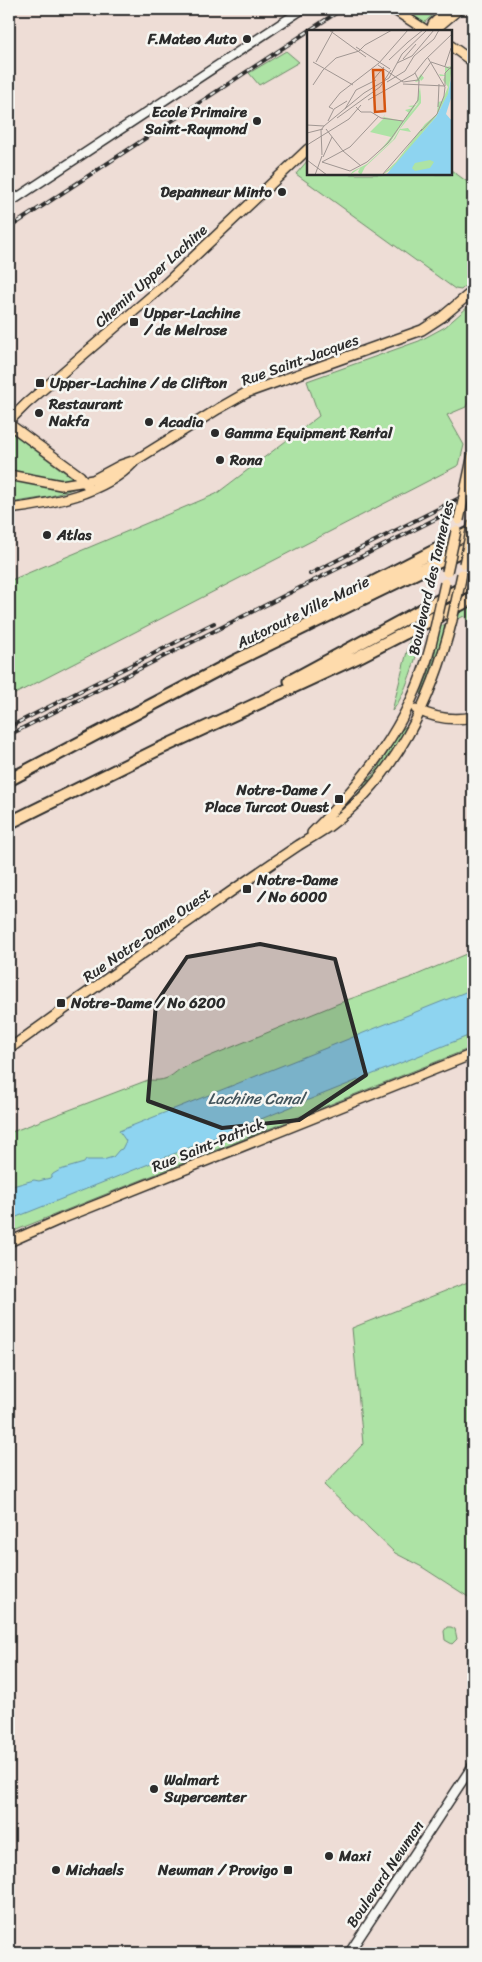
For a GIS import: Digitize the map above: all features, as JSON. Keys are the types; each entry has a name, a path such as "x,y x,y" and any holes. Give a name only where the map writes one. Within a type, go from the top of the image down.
{"highway":[{"path":"298,631 352,594 473,531"},
{"name":"Autoroute Ville-Marie","path":"9,780 298,631 473,545"},
{"path":"157,750 352,649 473,582"},
{"path":"9,822 157,750 358,658 473,598"}],"main road":[{"path":"393,9 428,30"},
{"path":"430,30 433,24 449,9"},
{"path":"431,30 459,9"},
{"path":"452,47 473,62"},
{"name":"Chemin Upper Lachine","path":"9,422 26,404 176,274 307,149"},
{"name":"Rue Saint-Jacques","path":"9,509 54,503 136,460 218,409 251,391 422,330 442,317 473,291"},
{"path":"9,422 80,476 88,486"},
{"name":"Boulevard des Tanneries","path":"409,706 426,665 473,454"},
{"name":"Rue Saint-Jacques","path":"9,475 55,484 88,486"},
{"name":"Boulevard des Tanneries","path":"421,711 441,661 452,620 473,522"},
{"path":"409,706 448,718 473,717"},
{"name":"Rue Notre-Dame Ouest","path":"301,844 362,780 384,750 409,706"},
{"name":"Rue Notre-Dame Ouest","path":"9,1049 332,824 372,784 401,746 421,711"},
{"name":"Rue Saint-Patrick","path":"9,1242 70,1215 473,1054"}],"street":[{"path":"9,203 303,9"},
{"name":"Boulevard Newman","path":"349,1953 473,1765"}],"highlighted area":[{"path":"260,944 335,959 366,1075 299,1120 222,1128 148,1101 156,1003 187,957"}],"green space":[{"path":"404,9 439,9 424,23"},
{"path":"286,51 299,62 259,85 249,73"},
{"path":"307,161 307,175 452,175 452,171 473,186 473,279 461,290 455,289 296,174"},
{"path":"469,306 473,310 473,390 466,407 447,415 464,445 459,465 9,697 9,581 216,494 319,416 307,381 419,341 445,327"},
{"path":"9,432 75,480 55,480 9,470"},
{"path":"9,478 76,488 48,497 9,503"},
{"path":"473,604 473,629 470,628 469,622 464,616 458,619 460,611"},
{"path":"448,623 440,654 423,695 421,694 434,658 439,627"},
{"path":"421,636 406,686 392,711 410,640"},
{"path":"410,722 402,740 394,751 350,803 376,771 400,732"},
{"path":"473,951 473,1047 9,1233 9,1133 148,1080 166,1078 181,1068"},
{"path":"473,1280 473,1600 422,1567 395,1553 324,1485 363,1444 352,1328"},
{"path":"447,1627 455,1629 457,1639 452,1644 445,1640 444,1631"}],"water":[{"name":"Lachine Canal","path":"473,989 473,1034 9,1220 9,1187 50,1178 60,1170 84,1163 86,1160 103,1160 113,1157 122,1149 126,1141 119,1131"}],"railway":[{"path":"310,30 342,9"},
{"path":"9,228 307,32"},
{"path":"310,574 473,491"},
{"path":"9,735 473,500"},
{"path":"9,727 214,623"}],"place":[{"name":"F.Mateo Auto","path":"247,39"},
{"name":"Ecole Primaire Saint-Raymond","path":"257,121"},
{"name":"Depanneur Minto","path":"282,192"},
{"name":"Upper-Lachine / de Melrose","path":"134,322"},
{"name":"Upper-Lachine / de Clifton","path":"40,383"},
{"name":"Restaurant Nakfa","path":"39,413"},
{"name":"Acadia","path":"149,422"},
{"name":"Gamma Equipment Rental","path":"215,433"},
{"name":"Rona","path":"220,460"},
{"name":"Atlas","path":"47,535"},
{"name":"Notre-Dame / Place Turcot Ouest","path":"339,799"},
{"name":"Notre-Dame / No 6000","path":"247,889"},
{"name":"Notre-Dame / No 6200","path":"61,1003"},
{"name":"Walmart Supercenter","path":"154,1789"},
{"name":"Maxi","path":"329,1856"},
{"name":"Michaels","path":"56,1870"},
{"name":"Newman / Provigo","path":"288,1870"}]}
